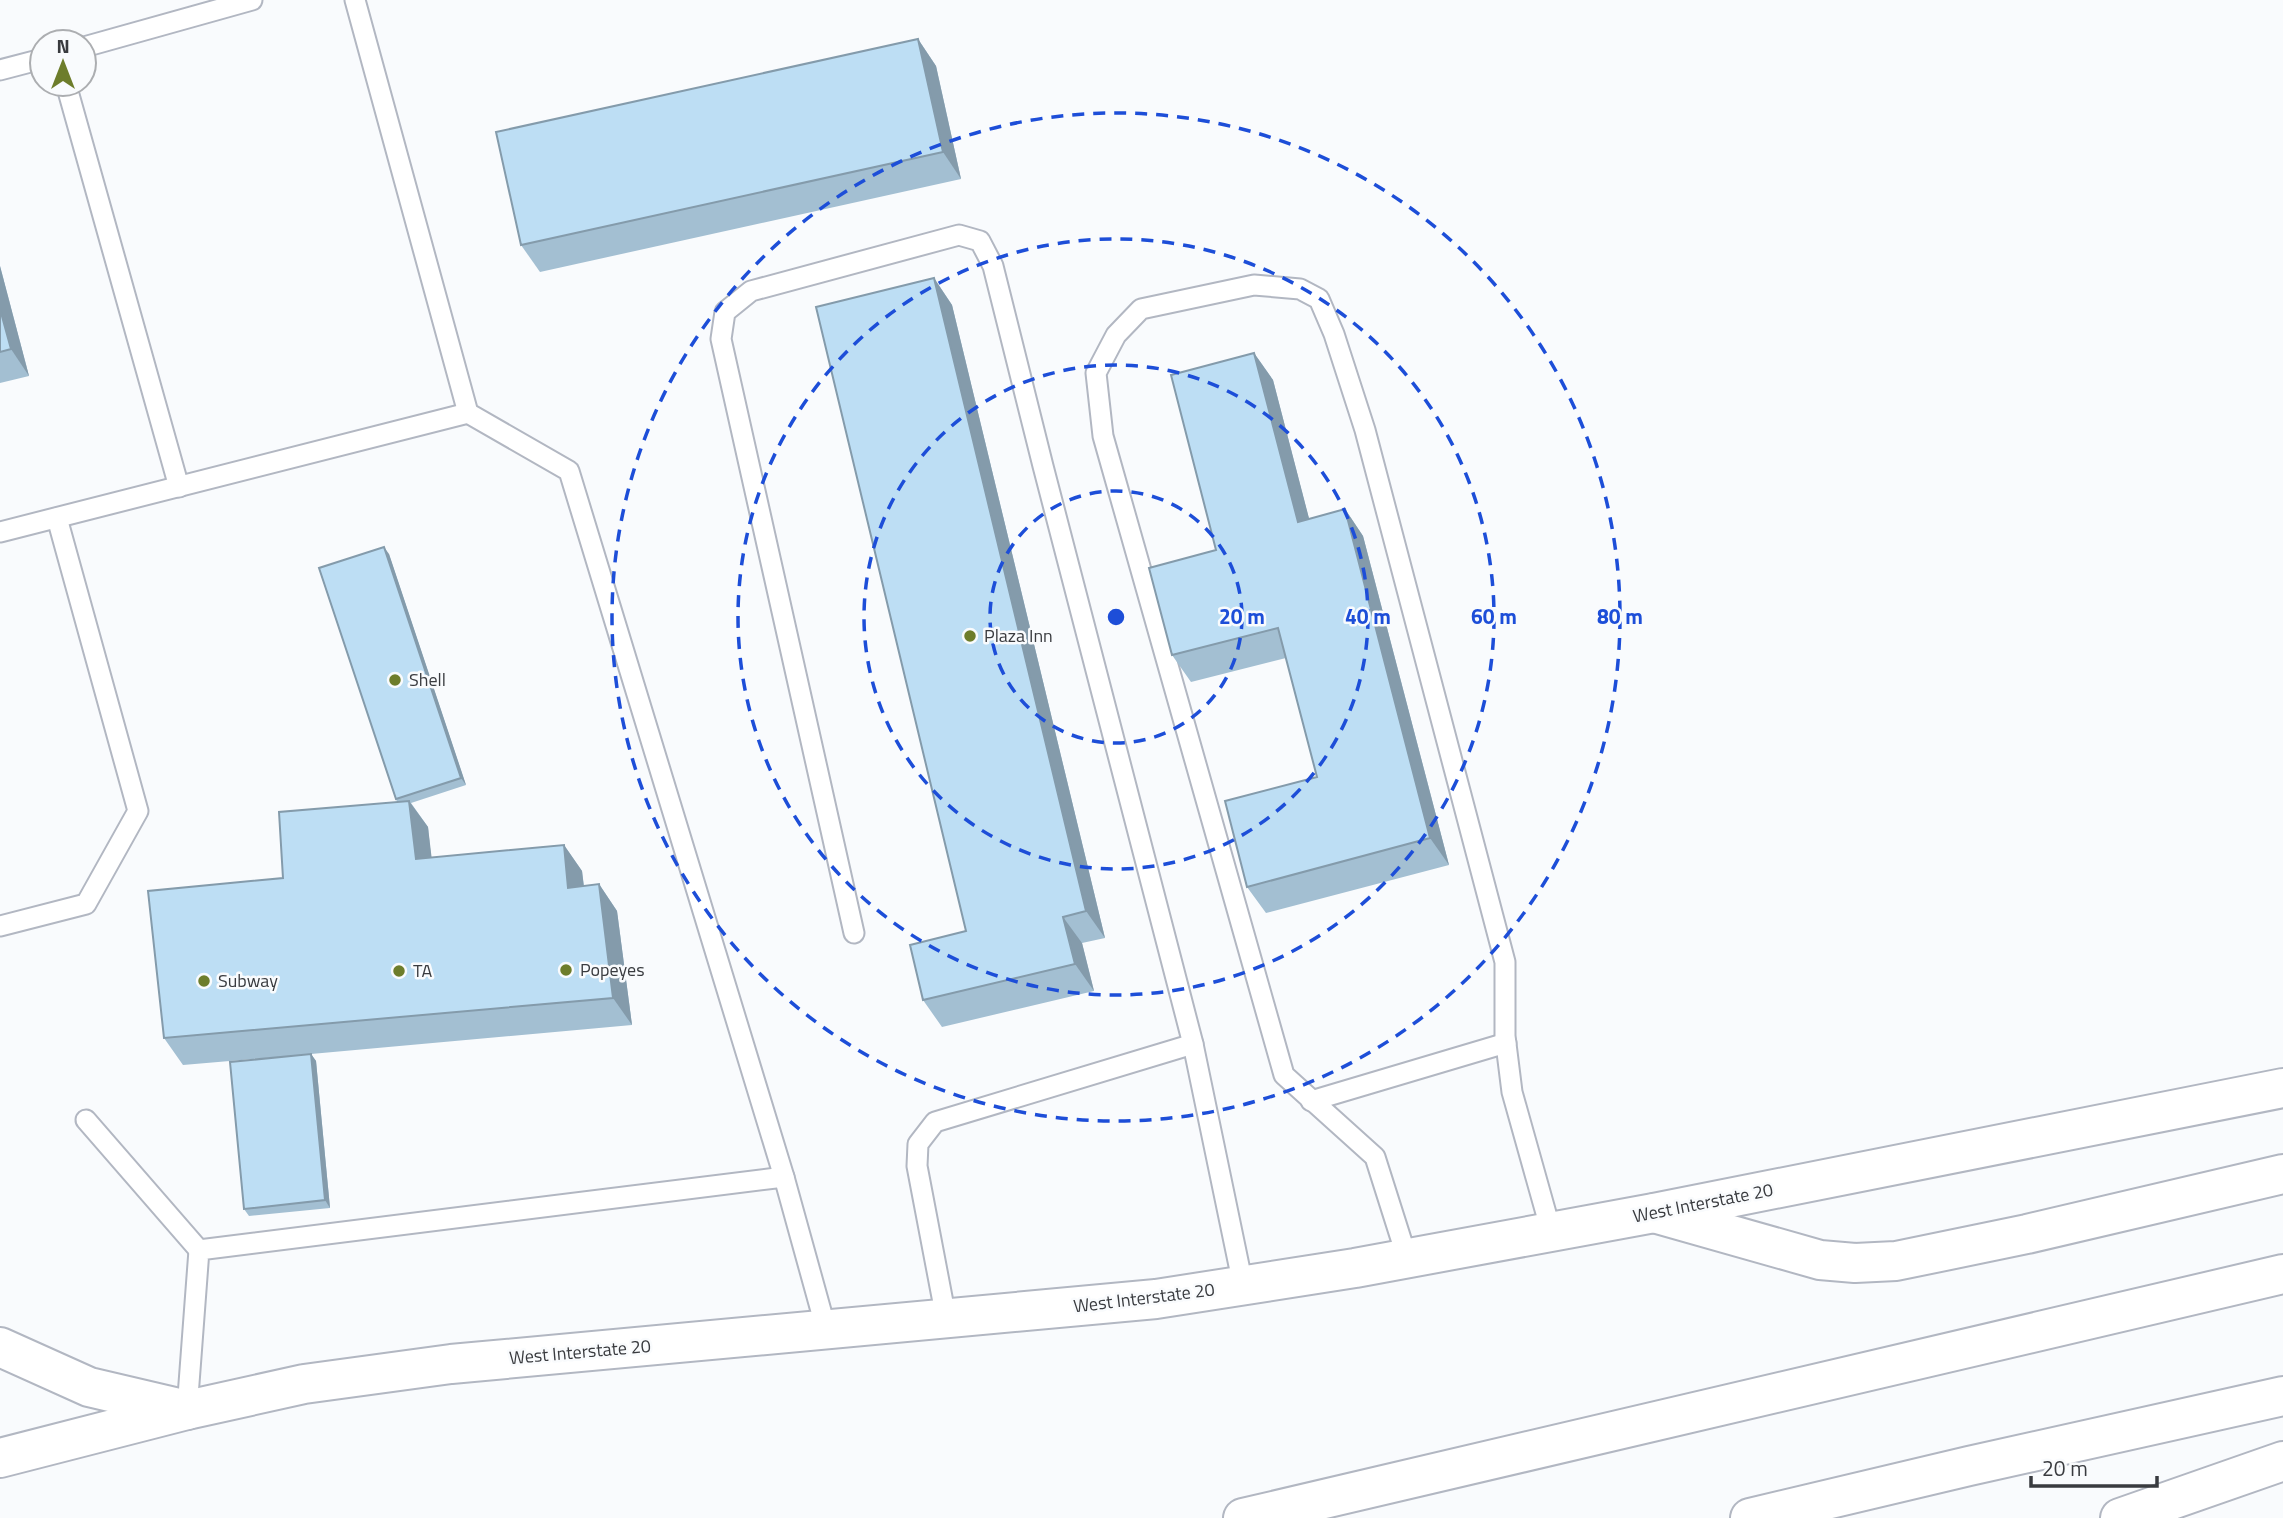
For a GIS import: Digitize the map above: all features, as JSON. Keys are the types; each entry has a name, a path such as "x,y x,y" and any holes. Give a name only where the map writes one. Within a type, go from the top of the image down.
{"main road":[{"name":"West Interstate 20","path":"0,1458 187,1410 304,1384 451,1364 1156,1298 1243,1285 1654,1213 2283,1088"},
{"path":"1654,1213 1820,1260 1855,1263 1896,1261 2027,1234 2283,1174"},
{"path":"1243,1518 2283,1274"},
{"path":"0,1347 89,1387 187,1410"},
{"path":"1751,1518 2283,1396"},
{"path":"2120,1518 2283,1461"}],"lane":[{"path":"98,43 252,0"},
{"path":"355,0 468,413"},
{"path":"0,70 28,63"},
{"path":"70,98 179,487"},
{"path":"855,933 721,339 725,312 751,291 959,235 980,241 993,266 1193,1044 1243,1285"},
{"path":"1407,1258 1375,1157 1284,1075 1103,436 1096,373 1116,335 1141,309 1254,285 1300,289 1319,299 1334,334 1365,430 1505,962 1506,1043 1512,1092 1550,1231"},
{"path":"0,532 468,413 569,471 784,1177 826,1329"},
{"path":"0,926 86,904 138,811 57,518"},
{"path":"1311,1101 1506,1043"},
{"path":"947,1318 917,1166 918,1144 935,1122 1193,1044"},
{"path":"86,1120 199,1250 187,1410"},
{"path":"199,1250 784,1177"}],"building":[{"path":"918,39 943,152 521,245 496,132"},
{"name":"Plaza Inn","path":"934,278 1086,911 1063,917 1075,964 923,1000 910,945 966,931 816,307"},
{"path":"0,309 11,349 0,352"},
{"path":"1254,353 1298,522 1345,509 1430,838 1247,887 1225,801 1317,777 1278,628 1172,655 1149,568 1216,550 1171,375"},
{"name":"Shell","path":"384,547 461,778 396,799 319,568"},
{"name":"TA","path":"409,801 416,859 564,845 568,888 599,884 613,998 164,1038 148,891 283,878 279,812"},
{"path":"311,1054 325,1200 244,1209 230,1062"}],"place":[{"name":"Plaza Inn","path":"970,636"},
{"name":"Shell","path":"395,680"},
{"name":"Popeyes","path":"566,970"},
{"name":"TA","path":"399,971"},
{"name":"Subway","path":"204,981"}]}
